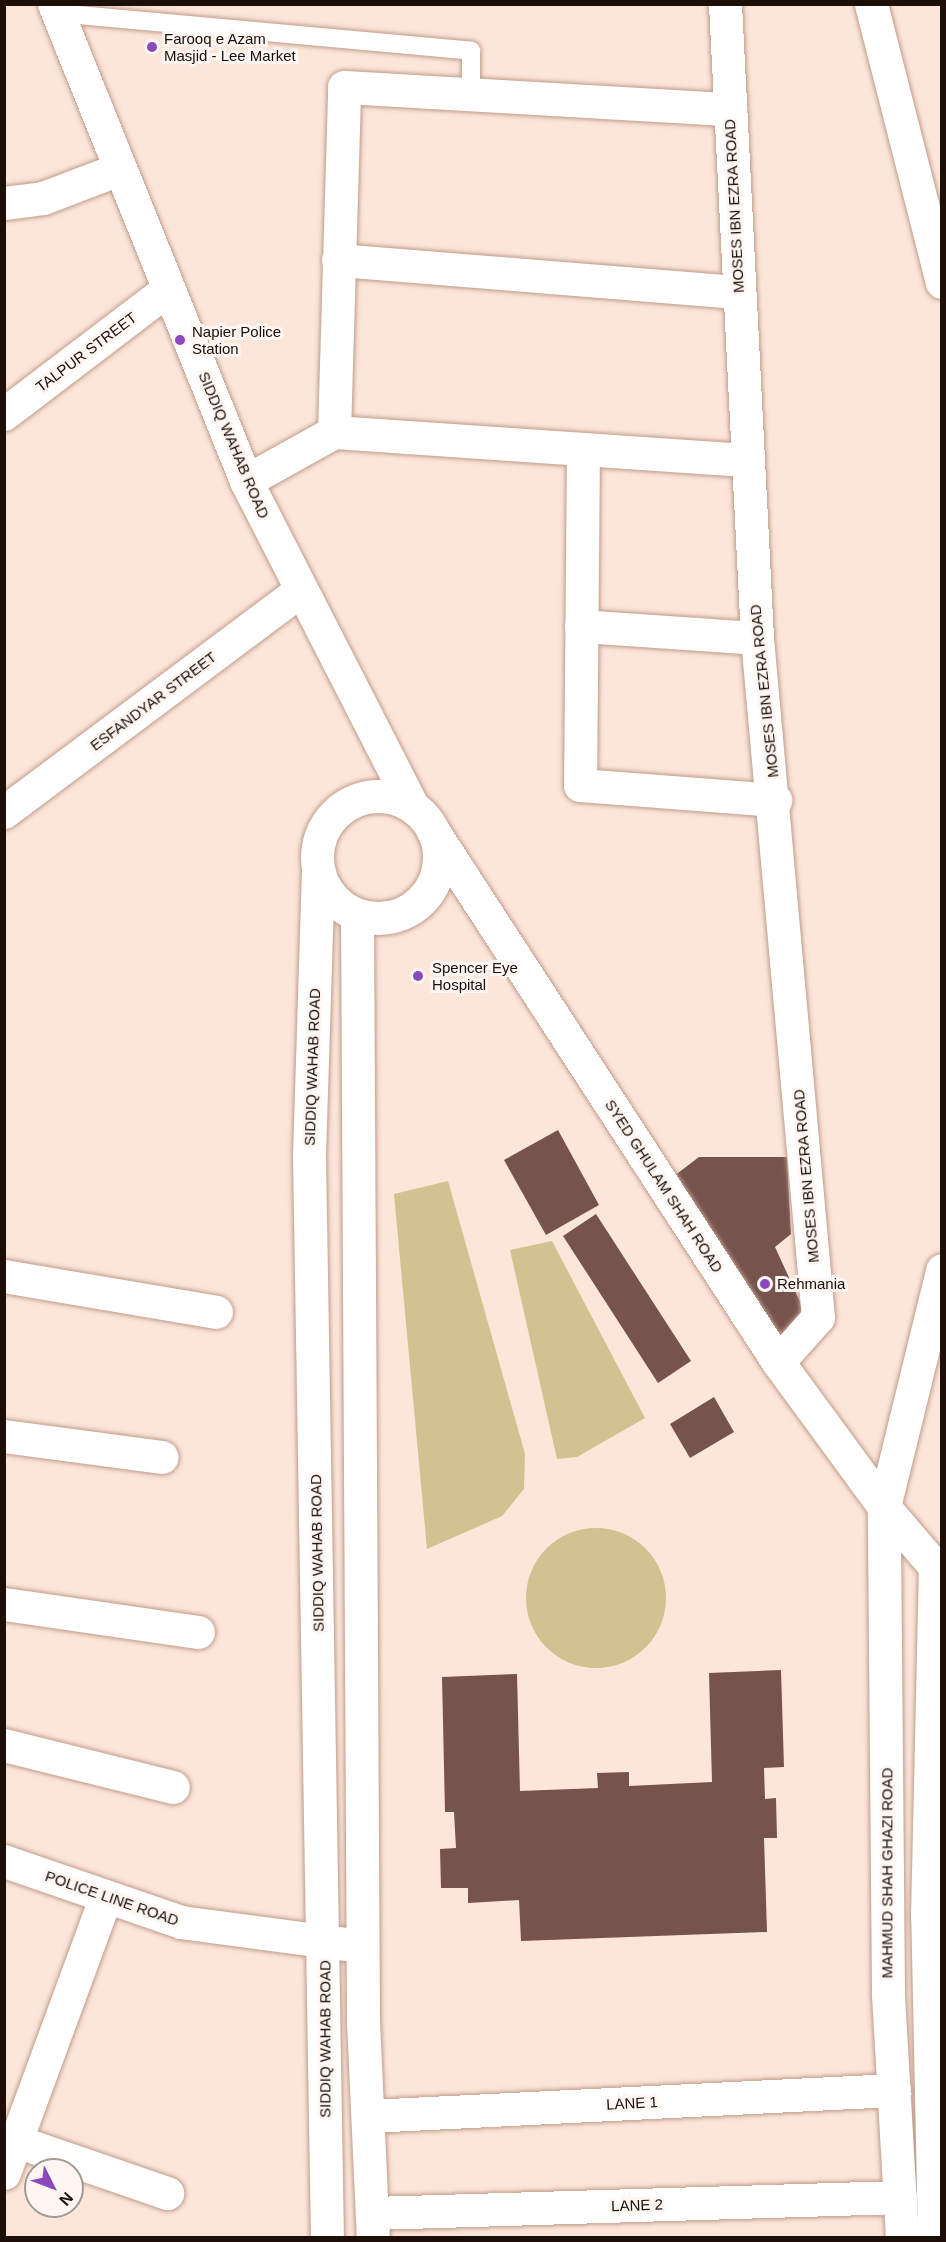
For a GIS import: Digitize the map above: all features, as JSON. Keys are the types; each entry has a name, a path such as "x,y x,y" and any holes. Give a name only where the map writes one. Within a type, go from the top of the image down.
{"street":[{"name":"MOSES IBN EZRA ROAD","path":"725,4 757,638 775,800 818,1317 778,1362"},
{"path":"871,4 942,282"},
{"name":"SIDDIQ WAHAB ROAD","path":"55,9 246,481 301,590 423,819"},
{"path":"334,432 344,87 730,109"},
{"path":"4,203 43,198 119,169"},
{"path":"338,260 738,292"},
{"name":"TALPUR STREET","path":"4,414 168,289"},
{"path":"246,481 334,432 747,460"},
{"path":"583,449 580,784 775,800"},
{"name":"ESFANDYAR STREET","path":"4,812 301,590"},
{"path":"581,627 757,638"},
{"path":"383,796 423,819 438,846 436,878 417,904 389,918 357,915 331,897 318,868 324,830 352,802 383,796"},
{"name":"SYED GHULAM SHAH ROAD","path":"423,819 778,1362 884,1507 938,1571"},
{"name":"SIDDIQ WAHAB ROAD","path":"318,868 309,1155 324,1941 327,2238"},
{"path":"357,915 363,1946 373,2225"},
{"name":"MAHMUD SHAH GHAZI ROAD","path":"902,2238 888,1992 884,1507 942,1270"},
{"path":"4,1276 216,1312"},
{"path":"4,1436 162,1456"},
{"path":"934,2238 927,1916 938,1571"},
{"path":"4,1604 198,1632"},
{"path":"4,1746 173,1787"},
{"name":"POLICE LINE ROAD","path":"4,1861 181,1922 363,1946"},
{"path":"4,2173 106,1896"},
{"name":"LANE 1","path":"369,2116 894,2090"},
{"path":"16,2141 167,2193"},
{"name":"LANE 2","path":"373,2225 900,2197"}],"lane":[{"path":"55,9 471,51 471,94"}],"shaded area":[{"path":"448,1181 525,1454 524,1489 502,1516 427,1549 394,1194"},
{"path":"552,1241 645,1418 577,1457 557,1459 510,1250"},
{"path":"596,1528 623,1533 646,1548 661,1571 666,1598 661,1625 646,1648 623,1663 596,1668 569,1663 546,1648 531,1625 526,1598 531,1571 546,1548 569,1533"}],"building":[{"path":"558,1130 599,1205 546,1235 504,1160"},
{"name":"Rehmania","path":"699,1157 787,1157 791,1234 775,1247 809,1321 774,1343 674,1176"},
{"path":"596,1214 691,1361 658,1383 563,1236"},
{"path":"714,1397 734,1432 690,1458 670,1424"},
{"path":"781,1670 784,1767 764,1768 765,1799 776,1798 777,1838 764,1838 767,1932 521,1941 519,1900 468,1903 468,1888 441,1888 440,1849 456,1848 454,1812 445,1812 442,1677 517,1674 520,1791 598,1788 597,1773 629,1772 629,1786 712,1782 709,1673"}],"place":[{"name":"Farooq e Azam Masjid - Lee Market","path":"152,47"},
{"name":"Napier Police Station","path":"180,340"},
{"name":"Spencer Eye Hospital","path":"418,976"},
{"name":"Rehmania","path":"765,1284"}]}
